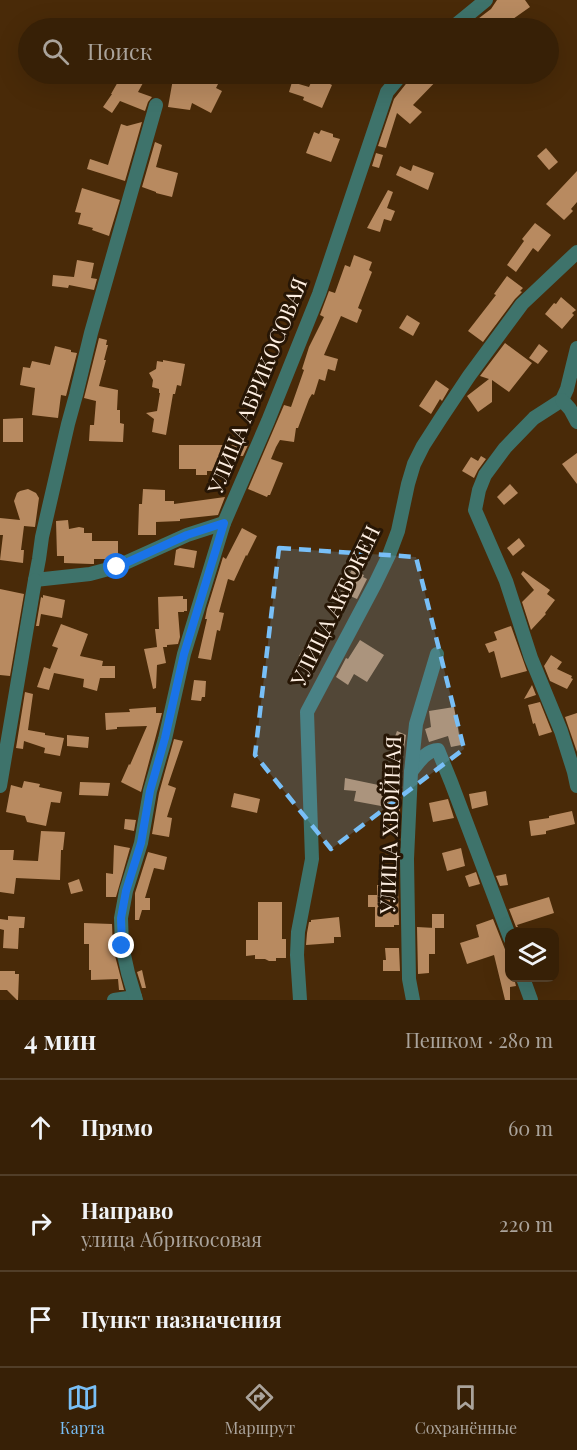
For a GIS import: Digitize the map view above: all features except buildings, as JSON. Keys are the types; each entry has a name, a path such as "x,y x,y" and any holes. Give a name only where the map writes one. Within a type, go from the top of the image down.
{"street":[{"path":"464,18 486,0"},
{"name":"УЛИЦА АБРИКОСОВАЯ","path":"135,998 122,946 121,918 126,891 141,843 150,791 184,654 224,523 319,294 387,92 394,84"},
{"path":"0,786 42,537 68,423 91,333 156,105"},
{"name":"УЛИЦА АКБОКЕН","path":"300,1000 297,955 301,913 312,859 307,712 389,555 398,531 414,464 423,446 469,376 522,304 577,252"},
{"path":"577,348 562,400 534,418 506,448 485,475 479,489 475,510 506,581 531,658 561,731 577,786"},
{"path":"562,400 577,422"},
{"path":"35,580 90,574 117,567 187,535 224,523"},
{"name":"УЛИЦА ХВОЙНАЯ","path":"413,1000 408,979 407,859 411,772 416,724 437,654"},
{"path":"411,772 431,750 438,750 506,928"},
{"path":"297,955 310,1000"},
{"path":"524,982 531,1000"},
{"path":"114,1000 135,998"}],"highlighted area":[{"path":"279,548 416,557 464,749 331,849 255,755"}],"route":[{"path":"117,567 187,535 224,523 184,654 150,791 141,843 126,891 121,918 122,946"}]}
